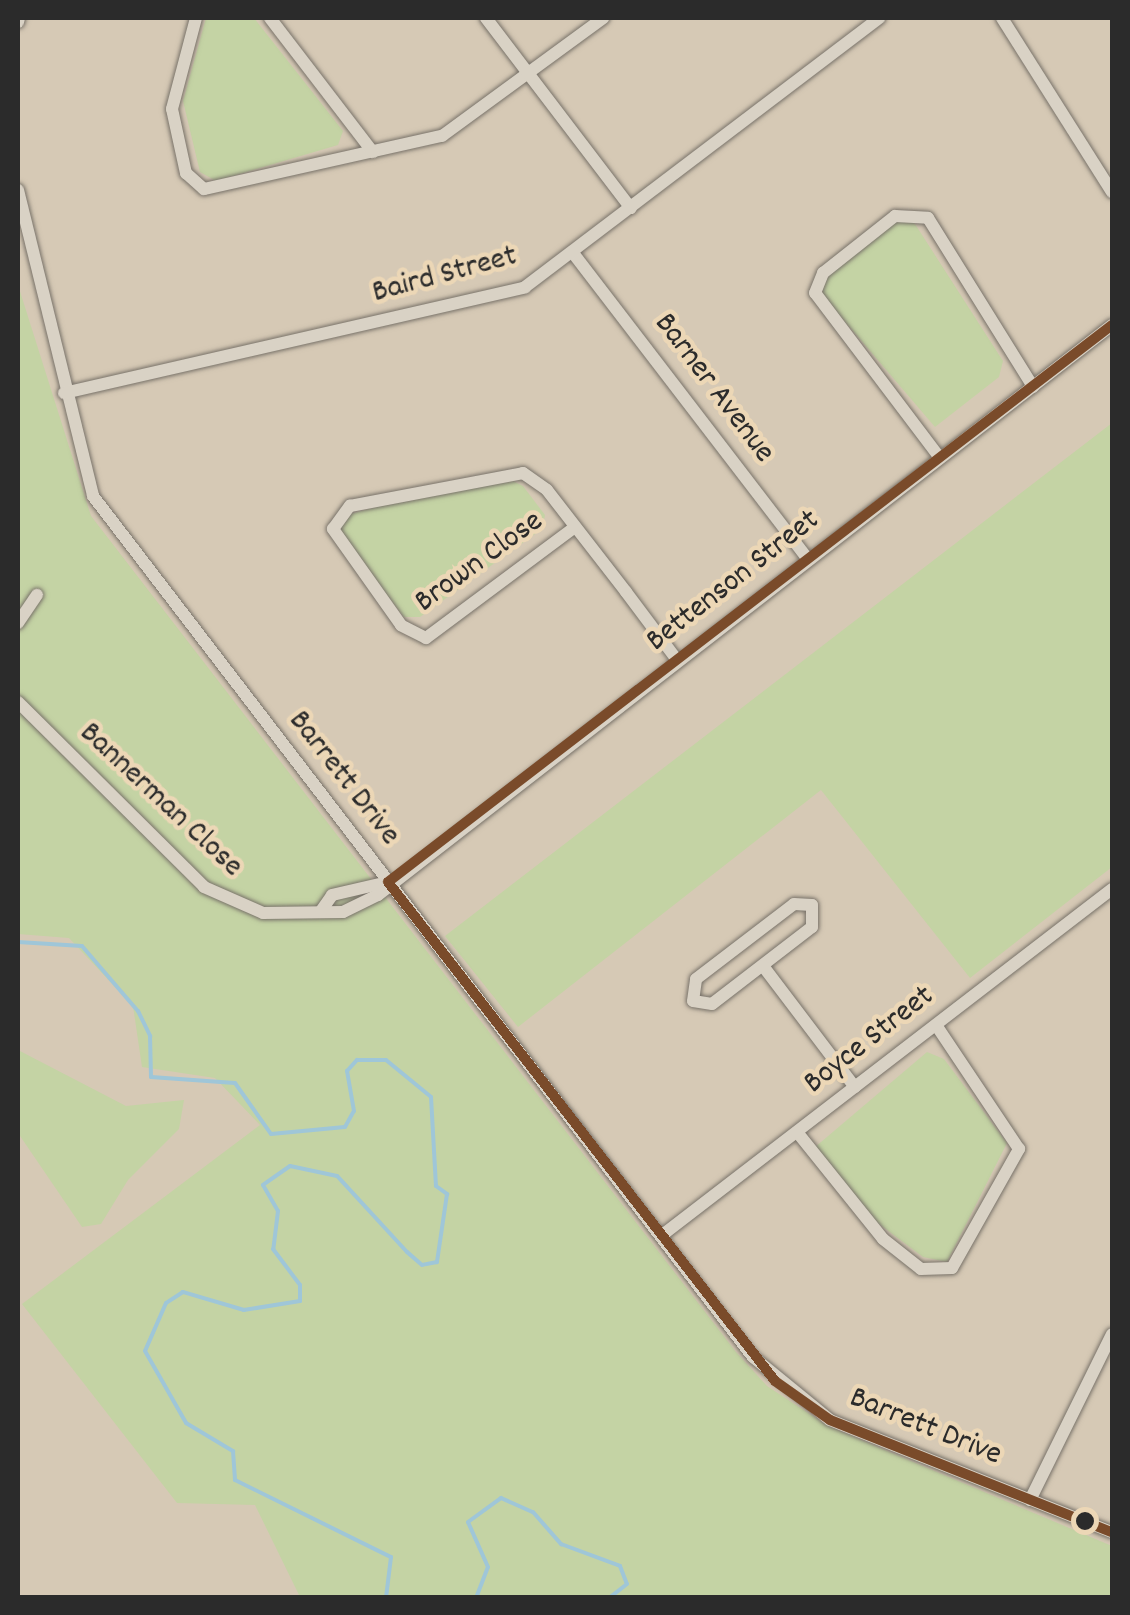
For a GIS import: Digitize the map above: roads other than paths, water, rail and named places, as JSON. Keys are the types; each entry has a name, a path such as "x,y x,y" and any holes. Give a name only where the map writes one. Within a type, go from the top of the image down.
{"street":[{"path":"196,18 172,102 195,186 450,133 603,18"},
{"path":"270,18 372,152"},
{"path":"486,18 631,208"},
{"name":"Baird Street","path":"64,393 505,294 574,253 879,18"},
{"path":"1002,18 1112,192"},
{"name":"Barrett Drive","path":"18,190 81,468 103,512 753,1357 805,1406 1112,1532"},
{"path":"940,458 815,292 823,273 896,216 928,218 1032,387"},
{"name":"Barner Avenue","path":"574,253 808,559"},
{"name":"Bettenson Street","path":"388,882 1112,325"},
{"name":"Brown Close","path":"575,527 420,638 401,625 333,529 350,506 508,471 539,482 575,527 677,660"},
{"path":"18,623 37,595"},
{"name":"Bannerman Close","path":"18,702 204,887 263,913 343,912 388,882"},
{"name":"Boyce Street","path":"661,1236 1112,889"},
{"path":"807,902 812,927 763,966 712,1004 693,1001 696,979 807,902"},
{"path":"763,966 855,1086"},
{"path":"797,1132 883,1239 921,1268 952,1268 1019,1149 936,1025"},
{"path":"1030,1500 1112,1334"}],"waterway":[{"path":"18,942 82,946 138,1011 150,1036 151,1077 235,1083 271,1134 345,1127 354,1111 347,1071 357,1060 386,1060 431,1097 436,1186 447,1194 437,1262 422,1265 337,1176 290,1166 263,1185 278,1211 273,1249 300,1285 300,1301 244,1310 183,1292 166,1303 145,1351 186,1423 233,1451 235,1480 391,1557 386,1598"},
{"path":"476,1598 488,1567 468,1522 501,1498 533,1512 561,1544 620,1566 627,1584 609,1598"}]}
